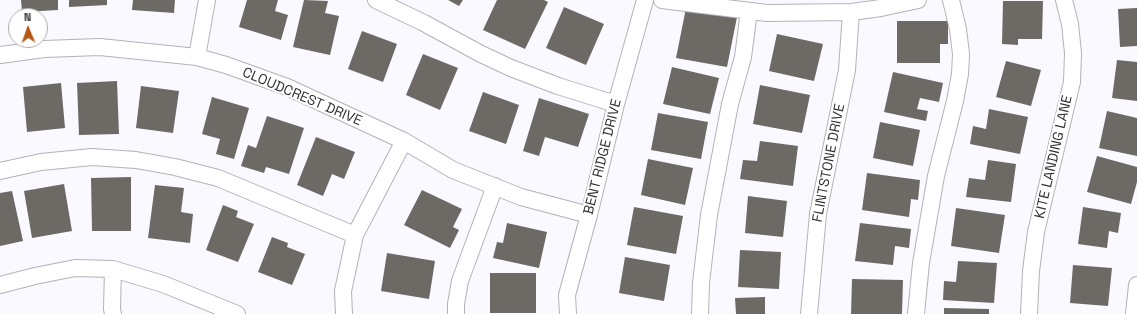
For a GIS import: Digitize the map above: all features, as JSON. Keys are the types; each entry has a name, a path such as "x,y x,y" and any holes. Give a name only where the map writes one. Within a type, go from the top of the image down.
{"street":[{"path":"197,57 207,0"},
{"path":"376,0 511,68 558,86 616,104"},
{"name":"BENT RIDGE DRIVE","path":"568,314 567,295 644,0"},
{"path":"662,0 749,11 766,7 851,12 881,8 918,0"},
{"path":"916,314 921,263 936,176 955,101 960,74 961,54 958,29 951,0"},
{"name":"KITE LANDING LANE","path":"1029,314 1031,271 1036,232 1072,82 1073,53 1070,24 1064,0"},
{"path":"700,314 701,283 710,215 730,104 743,58 749,11"},
{"name":"FLINTSTONE DRIVE","path":"809,314 818,214 847,70 851,12"},
{"name":"CLOUDCREST DRIVE","path":"0,55 44,48 100,47 197,57 226,65 287,87 404,142 453,170 521,197 589,215"},
{"path":"344,314 343,291 355,235 404,142"},
{"path":"0,171 41,162 92,157 136,160 175,167 218,178 355,235"},
{"path":"456,314 456,304 460,281 495,186"},
{"path":"0,285 75,268 113,269 163,284 237,314"},
{"path":"113,269 113,314"},
{"path":"1134,314 1137,285"}],"building":[{"path":"21,0 58,0 58,10 48,11 48,8 22,8"},
{"path":"69,0 107,0 107,5 69,7"},
{"path":"133,0 175,0 174,13 132,10"},
{"path":"247,0 278,0 275,11 288,15 281,40 239,27"},
{"path":"304,0 328,1 325,13 339,16 330,55 293,47"},
{"path":"448,0 463,0 459,6"},
{"path":"497,0 544,0 548,2 525,49 483,30"},
{"path":"1003,1 1043,1 1042,39 1018,39 1018,45 1002,44"},
{"path":"564,7 604,24 586,65 546,48"},
{"path":"686,8 737,17 727,67 676,58"},
{"path":"1137,8 1137,46 1120,47 1118,9"},
{"path":"897,21 948,21 948,44 940,44 940,63 897,63"},
{"path":"362,31 397,44 383,82 348,69"},
{"path":"777,34 823,44 814,81 769,71"},
{"path":"423,54 458,68 440,110 406,95"},
{"path":"1117,60 1137,62 1137,101 1112,98"},
{"path":"1006,61 1041,70 1031,106 996,97"},
{"path":"672,67 719,78 710,114 663,104"},
{"path":"893,72 943,83 939,102 920,98 917,109 928,111 926,121 884,112"},
{"path":"117,81 119,134 79,135 77,83"},
{"path":"61,83 65,128 27,132 23,87"},
{"path":"760,85 810,95 802,133 753,124"},
{"path":"141,86 179,91 173,133 136,128"},
{"path":"483,92 519,105 506,144 469,131"},
{"path":"212,97 249,108 234,159 216,154 220,139 202,134"},
{"path":"539,98 589,114 578,147 545,137 539,156 523,151"},
{"path":"989,109 1028,117 1020,154 970,144 973,126 986,129"},
{"path":"1107,111 1137,118 1137,156 1099,148"},
{"path":"658,113 708,122 701,159 651,150"},
{"path":"267,116 304,128 289,174 266,167 264,173 241,166 248,145 256,148"},
{"path":"880,122 920,130 913,166 873,158"},
{"path":"316,137 355,152 344,179 332,174 323,196 297,185"},
{"path":"760,141 798,146 793,186 740,179 743,160 757,161"},
{"path":"1097,156 1137,167 1137,182 1131,204 1087,192"},
{"path":"648,159 693,168 685,205 641,195"},
{"path":"988,160 1016,164 1011,202 966,197 969,178 985,180"},
{"path":"867,173 920,180 918,200 911,199 909,217 862,210"},
{"path":"131,177 131,231 92,231 91,178"},
{"path":"64,184 72,231 32,238 24,191"},
{"path":"155,185 184,188 181,212 193,214 190,243 148,238"},
{"path":"422,190 462,209 453,227 459,230 450,248 404,225"},
{"path":"12,191 23,241 0,246 0,193"},
{"path":"748,196 787,201 783,237 745,233"},
{"path":"223,205 238,211 236,217 254,224 238,262 206,250"},
{"path":"634,207 683,216 676,254 627,245"},
{"path":"1083,207 1121,213 1118,233 1109,231 1107,248 1078,244"},
{"path":"956,208 1005,215 999,253 951,246"},
{"path":"507,223 547,232 539,268 493,258 497,242 503,243"},
{"path":"860,223 911,229 909,248 895,246 893,265 855,261"},
{"path":"272,237 288,243 287,247 305,254 292,285 258,272"},
{"path":"740,250 781,252 779,289 738,287"},
{"path":"387,253 435,261 429,299 381,291"},
{"path":"625,257 670,265 664,301 619,293"},
{"path":"958,261 997,263 994,303 943,300 944,281 956,282"},
{"path":"1073,265 1112,268 1108,306 1070,303"},
{"path":"490,273 536,273 536,313 490,313"},
{"path":"852,279 903,280 902,314 851,314"},
{"path":"765,297 765,314 736,314 735,298"},
{"path":"944,308 989,309 989,314 944,314"}]}
